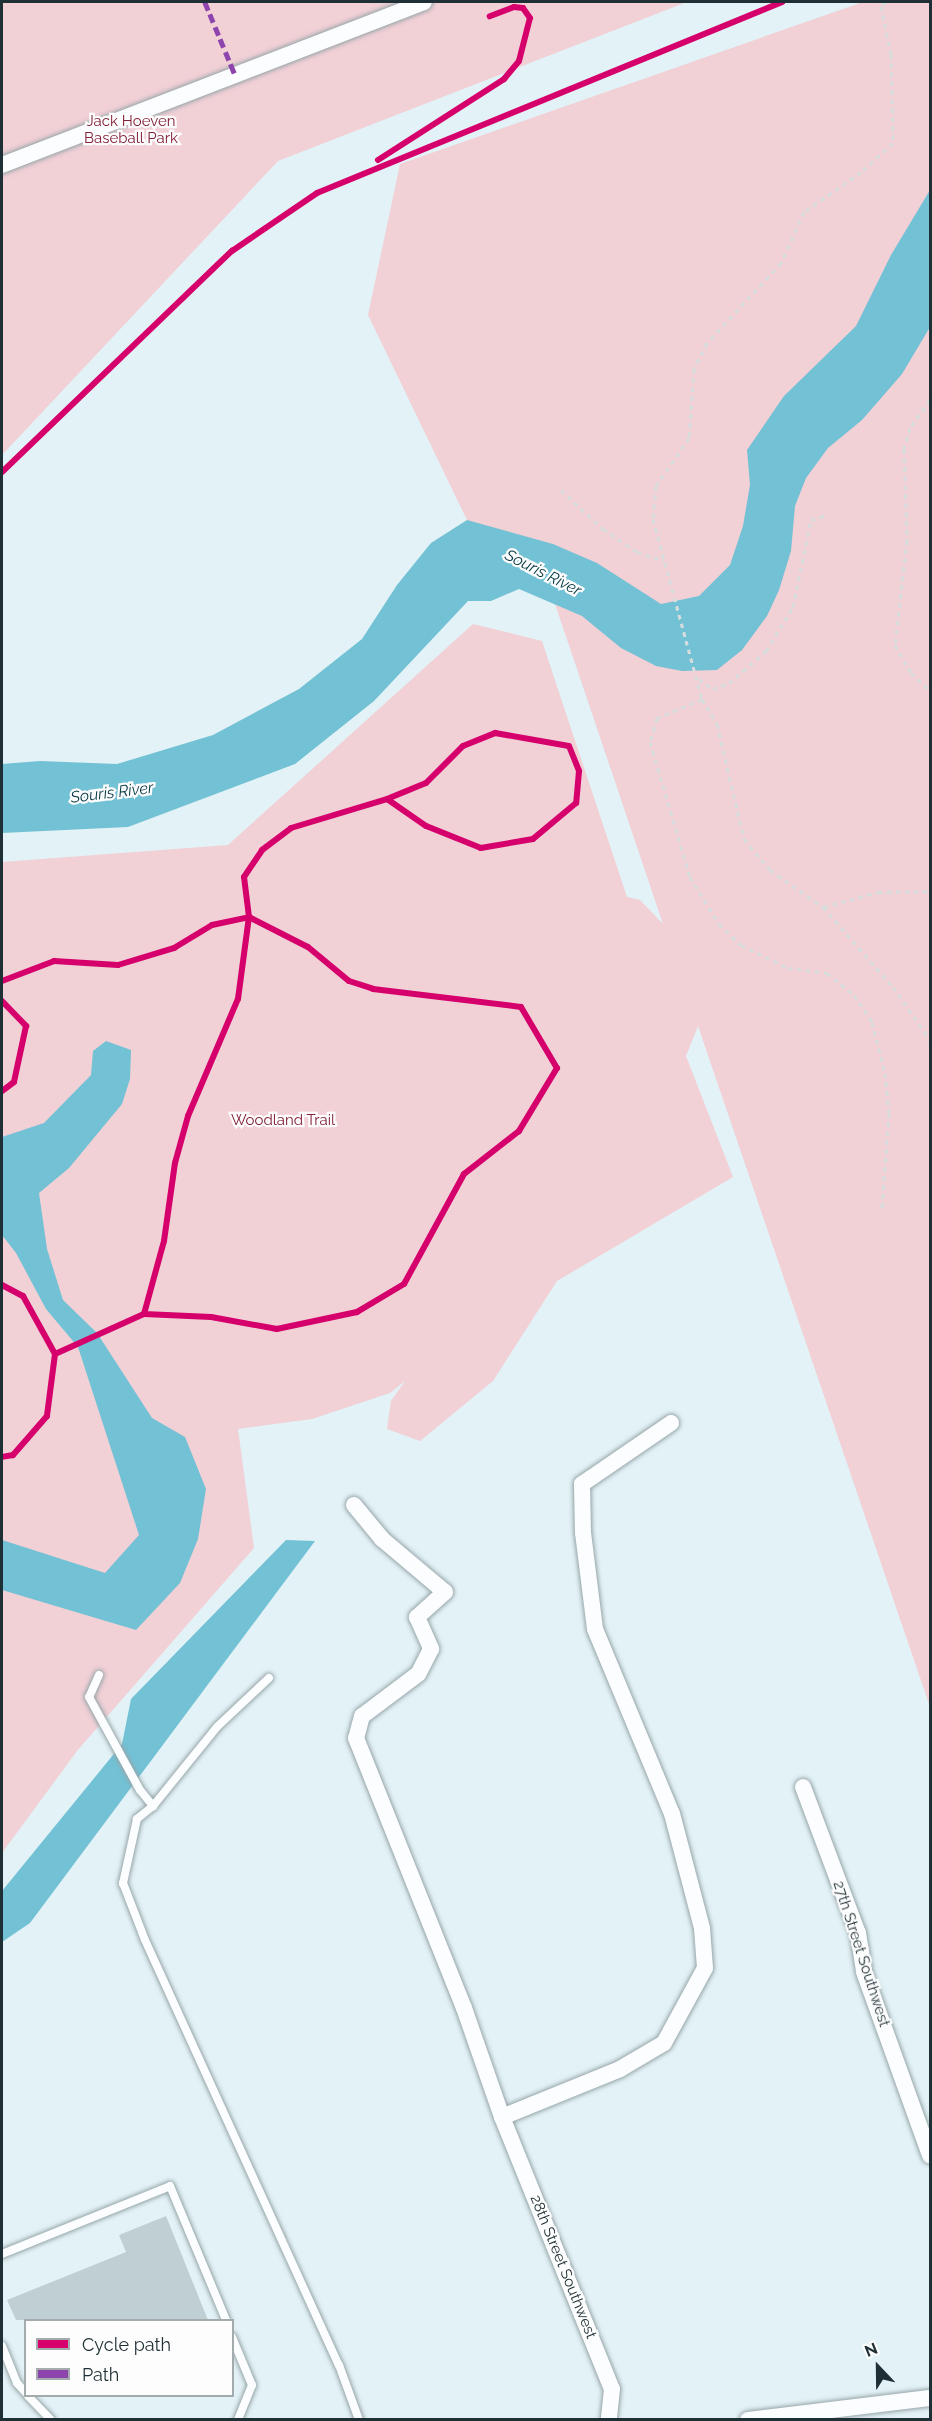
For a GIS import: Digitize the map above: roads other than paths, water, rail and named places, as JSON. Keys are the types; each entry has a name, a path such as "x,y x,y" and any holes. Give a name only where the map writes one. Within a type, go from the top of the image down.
{"street":[{"path":"2,165 424,2"},
{"path":"502,2116 620,2069 663,2043 687,2007 705,1968 702,1928 672,1814 595,1629 582,1484 671,1423"},
{"name":"28th Street Southwest","path":"354,1505 382,1539 445,1592 417,1617 431,1649 418,1674 362,1716 356,1738 464,2008 502,2116 612,2389 609,2420"},
{"name":"27th Street Southwest","path":"803,1787 858,1933 864,1971 930,2155"},
{"path":"748,2420 930,2398"}],"lane":[{"path":"99,1675 89,1697 99,1719 140,1790 153,1806"},
{"path":"269,1678 217,1727 153,1806 137,1820 123,1883 146,1940 339,2366 359,2420"},
{"path":"2,2254 170,2186 226,2319"},
{"path":"234,2342 252,2385 238,2420"},
{"path":"2,2346 17,2383 24,2391"},
{"path":"30,2397 51,2420"}],"water":[{"name":"Souris River","path":"930,190 930,327 902,374 862,420 828,448 806,478 795,506 791,551 779,590 767,616 742,650 717,670 682,671 656,666 621,648 582,616 519,589 491,601 468,601 374,701 295,764 128,827 2,833 2,764 40,761 117,764 213,735 299,689 362,639 397,585 431,543 467,520 553,544 597,563 661,604 699,596 730,565 743,526 750,485 747,450 784,396 856,326 891,255"},
{"path":"106,1041 131,1050 130,1079 122,1104 69,1168 39,1193 47,1249 63,1300 97,1333 152,1418 185,1437 206,1489 198,1539 180,1583 136,1630 2,1590 2,1540 105,1573 139,1535 78,1347 46,1309 16,1253 2,1235 2,1137 44,1123 91,1075 93,1051"},
{"path":"286,1540 315,1541 30,1923 2,1942 2,1891 122,1744 131,1699"}],"park label":[{"name":"Jack Hoeven Baseball Park","path":"131,130"},
{"name":"Woodland Trail","path":"283,1121"}]}
